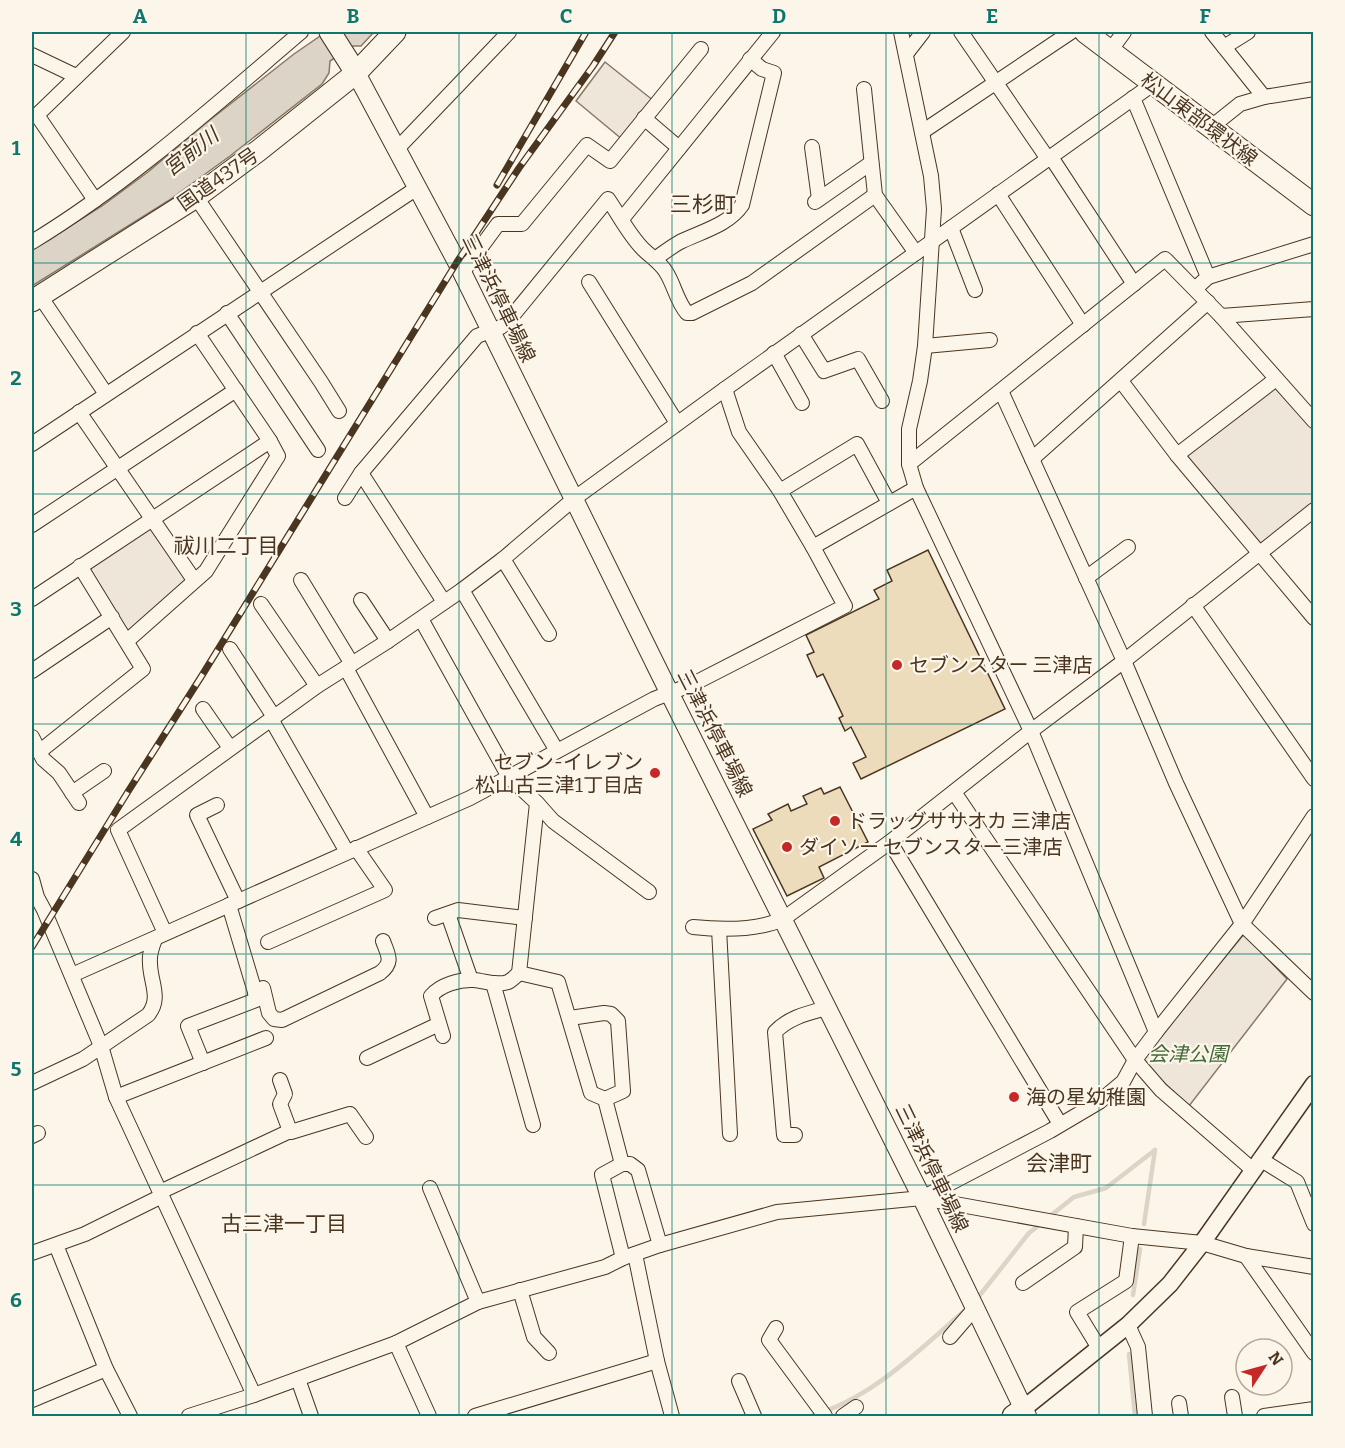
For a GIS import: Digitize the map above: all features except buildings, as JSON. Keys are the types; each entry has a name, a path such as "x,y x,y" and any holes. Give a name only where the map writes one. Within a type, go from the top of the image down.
{"main road":[{"path":"330,32 353,68"},
{"name":"国道437号","path":"36,299 196,197 258,151 395,32"},
{"name":"松山東部環状線","path":"1085,32 1314,205"},
{"name":"三津浜停車場線","path":"353,68 462,273 575,498 670,694 922,1198 1021,1414"}],"street":[{"path":"94,200 37,115 123,32"},
{"path":"32,242 164,148 301,32"},
{"path":"397,149 508,32"},
{"path":"622,219 773,32"},
{"path":"901,32 932,176 934,209 930,242 925,346 909,429 909,464 916,488 1031,731 1156,1032"},
{"path":"906,54 923,32"},
{"path":"961,32 1134,284"},
{"path":"922,132 1071,32"},
{"path":"1110,51 1124,32"},
{"path":"1212,32 1263,97"},
{"path":"1224,47 1248,32"},
{"path":"462,273 498,224 522,224 587,144 610,161 701,49"},
{"path":"32,55 76,76"},
{"path":"656,259 678,243 727,220 737,213 742,205 774,73 762,69 750,59"},
{"path":"160,936 118,830 272,718 462,590 503,559 575,498 677,423 1153,84"},
{"path":"864,89 875,195 916,253"},
{"path":"1210,128 1240,104 1263,97 1314,89"},
{"path":"1133,98 1208,277"},
{"path":"645,118 679,148"},
{"path":"812,147 818,200 872,162"},
{"path":"32,444 417,188"},
{"path":"998,194 1083,325"},
{"path":"345,498 361,473 477,336 501,327 509,320 608,200 642,249 656,259 675,286 684,310 692,313 752,283 875,195"},
{"path":"196,197 339,411"},
{"path":"951,228 975,290"},
{"path":"1195,289 1208,277 1314,244"},
{"path":"909,464 1166,259 1221,316 1314,421"},
{"path":"589,282 677,423"},
{"path":"36,299 106,394"},
{"path":"1032,459 1208,302"},
{"path":"1221,316 1314,309"},
{"path":"227,313 318,450"},
{"path":"127,641 206,571 278,456 197,333"},
{"path":"801,334 824,371 858,359 882,401"},
{"path":"925,346 990,340"},
{"path":"774,353 802,403"},
{"path":"1177,455 1276,378"},
{"path":"1120,381 1177,455 1314,618"},
{"path":"72,975 470,798 654,699 693,684 845,606 780,491 739,432 724,389"},
{"path":"32,525 236,390"},
{"path":"1001,392 1124,661 1176,783 1242,924 1314,993"},
{"path":"79,412 194,580"},
{"path":"32,599 270,441"},
{"path":"780,491 856,444 889,503"},
{"path":"361,473 444,602"},
{"path":"813,547 916,488"},
{"path":"693,927 719,929 770,925 783,919 890,842 1314,510"},
{"path":"1086,578 1128,546"},
{"path":"503,559 549,634"},
{"path":"39,752 143,669 81,566"},
{"path":"301,580 428,817"},
{"path":"462,590 557,751"},
{"path":"361,600 388,641"},
{"path":"261,604 317,687"},
{"path":"1193,605 1314,779"},
{"path":"32,671 112,617"},
{"path":"421,619 510,777 553,821 649,892"},
{"path":"230,649 351,850 385,890 268,942"},
{"path":"203,709 230,748"},
{"path":"32,737 39,752 59,773 76,798 104,771"},
{"path":"954,792 1135,1060 1161,1090 1257,1165 1297,1182 1311,1209 1314,1224"},
{"path":"377,1058 441,1030 431,996 436,990 445,985 471,980 493,983 508,982 519,973 537,803"},
{"path":"217,805 197,815 234,903 263,988 269,1013 274,1019 282,1020 388,967 390,960 383,941"},
{"path":"922,1198 1099,1102 1124,1082 1135,1060 1242,924 1314,816"},
{"path":"890,842 1060,1124"},
{"path":"32,881 34,902 44,910 72,975 101,1046 116,1097 254,1395"},
{"path":"471,980 441,916 458,910 525,918"},
{"path":"719,929 730,1134"},
{"path":"32,1083 98,1050 148,1015 155,1007 150,953 160,936"},
{"path":"519,973 558,982 591,1093 605,1099 623,1091 618,1021 611,1014 604,1013 570,1018"},
{"path":"493,983 533,1125"},
{"path":"203,1063 188,1026 256,1000 263,988"},
{"path":"795,1135 784,1135 775,1032 781,1025 797,1017 827,1008"},
{"path":"116,1097 266,1038"},
{"path":"279,1080 285,1094 280,1104 290,1131"},
{"path":"1021,1414 1128,1325 1170,1284 1202,1243 1314,1084"},
{"path":"605,1099 621,1164"},
{"path":"32,1253 85,1234 290,1131 350,1114 366,1137"},
{"path":"660,1245 638,1170 630,1164 621,1164 602,1175 629,1256 672,1416"},
{"path":"430,1188 478,1302"},
{"path":"189,1416 254,1395 396,1343 478,1302 605,1267 660,1245 777,1212 922,1198 1132,1236 1202,1243 1246,1256 1314,1267"},
{"path":"1023,1283 1075,1247 1076,1226"},
{"path":"1098,1348 1077,1312 1126,1281 1132,1236"},
{"path":"56,1245 106,1369 130,1416"},
{"path":"1246,1256 1314,1353"},
{"path":"520,1290 534,1337 549,1353"},
{"path":"950,1337 972,1303"},
{"path":"1128,1325 1138,1347 1145,1416"},
{"path":"776,1329 769,1340 825,1416"},
{"path":"396,1343 429,1416"},
{"path":"476,1416 657,1361"},
{"path":"32,1400 106,1369"},
{"path":"298,1379 311,1416"},
{"path":"739,1381 754,1416"},
{"path":"1232,1397 1235,1416"},
{"path":"843,1416 856,1407"},
{"path":"1264,1416 1314,1409"}],"green space":[{"path":"605,62 654,101 623,140 576,101"},
{"path":"1274,384 1313,429 1313,508 1259,549 1184,456"},
{"path":"152,523 190,579 128,635 86,566"},
{"name":"会津公園","path":"1244,934 1287,979 1189,1106 1140,1060"}],"water":[{"name":"宮前川","path":"326,32 374,32 361,46 353,46 330,61 329,73 322,84 230,156 168,201 32,286 32,250 102,206 148,172 206,123 294,54"}],"waterway":[{"path":"1049,1217 1074,1197 1106,1188 1155,1150"},
{"path":"1144,1224 1155,1150"},
{"path":"976,1300 1029,1233 1042,1223"},
{"path":"1133,1295 1140,1249"},
{"path":"811,1416 854,1398 873,1386 911,1358 963,1312"},
{"path":"1129,1354 1135,1416"}],"railway":[{"path":"497,185 586,32"},
{"path":"32,947 457,262 519,168 615,32"}],"place":[{"name":"セブンスター 三津店","path":"897,665"},
{"name":"セブン-イレブン 松山古三津1丁目店","path":"655,773"},
{"name":"ドラッグササオカ 三津店","path":"835,821"},
{"name":"ダイソー セブンスター三津店","path":"787,847"},
{"name":"海の星幼稚園","path":"1014,1097"}],"district":[{"name":"三杉町","path":"703,204"},
{"name":"祓川二丁目","path":"226,546"},
{"name":"会津町","path":"1059,1163"},
{"name":"古三津一丁目","path":"284,1224"}]}
